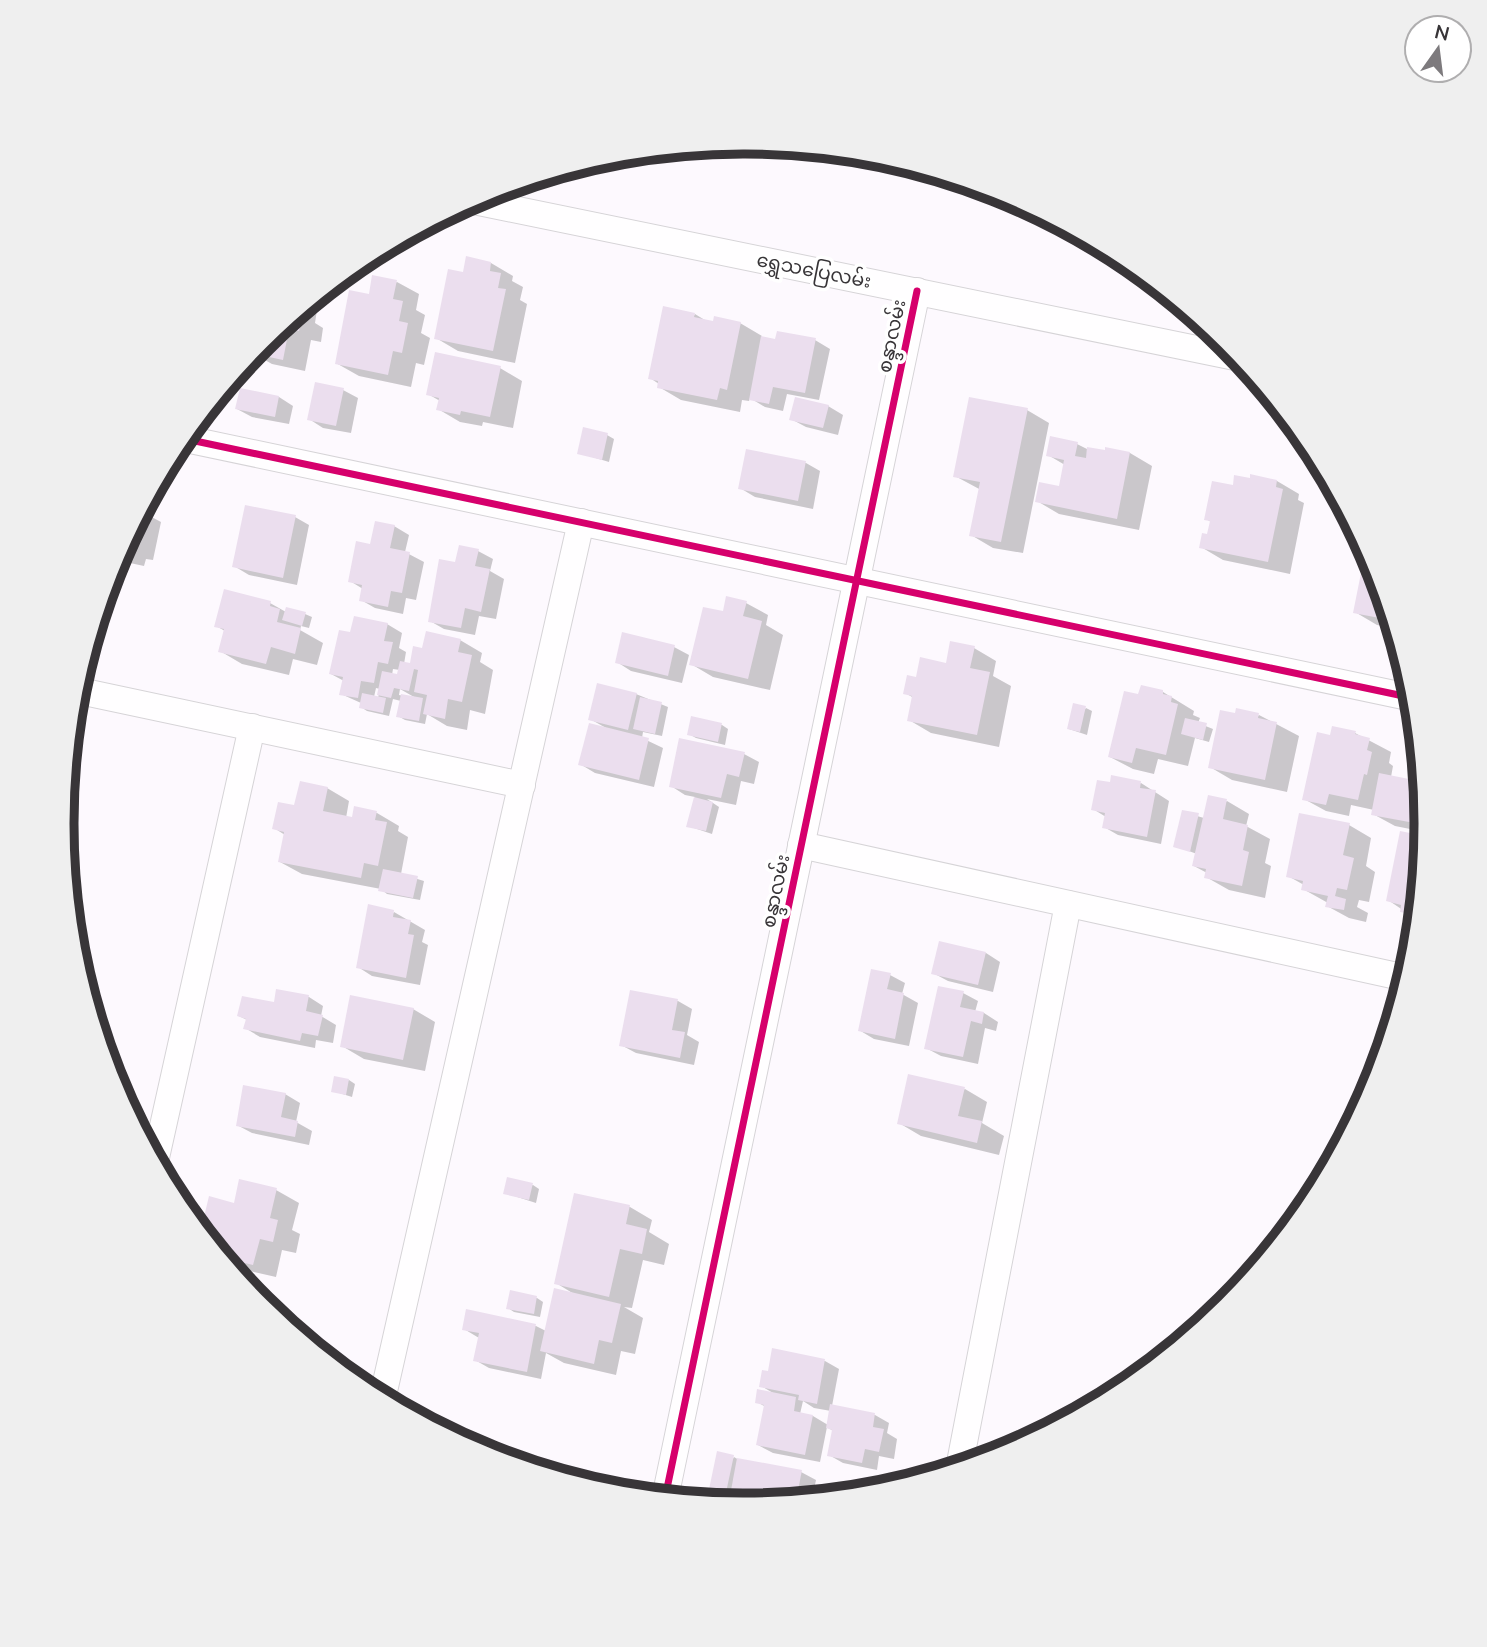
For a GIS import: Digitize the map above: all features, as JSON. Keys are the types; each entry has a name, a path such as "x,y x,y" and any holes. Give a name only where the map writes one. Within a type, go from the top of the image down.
{"street":[{"name":"ရွှေသပြေလမ်း","path":"489,204 1221,354"},
{"name":"စန္ဒာလမ်း","path":"667,1489 917,291"},
{"path":"194,441 1401,696"},
{"path":"384,1389 581,523"},
{"path":"86,692 522,785"},
{"path":"158,1149 252,727"},
{"path":"801,845 1396,976"},
{"path":"961,1457 1068,904"}],"building":[{"path":"466,256 491,262 490,271 501,273 498,288 506,289 493,351 434,339 448,269 463,272"},
{"path":"372,275 397,280 393,299 403,301 399,321 408,323 402,353 393,351 388,375 335,364 349,290 369,294"},
{"path":"663,306 695,313 694,317 713,321 714,316 741,322 727,390 720,388 717,400 657,388 658,381 648,379"},
{"path":"301,321 299,331 292,330"},
{"path":"777,331 816,338 805,393 773,387 769,404 749,400 761,336 775,339"},
{"path":"288,333 283,360 264,356"},
{"path":"435,352 501,366 490,417 461,411 460,415 436,410 439,398 426,395"},
{"path":"315,382 344,388 336,426 307,420"},
{"path":"240,388 279,396 275,417 235,409"},
{"path":"795,397 829,405 823,428 789,420"},
{"path":"969,397 1028,408 1001,542 969,536 980,482 953,477"},
{"path":"583,427 608,433 602,460 577,454"},
{"path":"1050,436 1078,442 1075,456 1086,458 1087,447 1130,452 1117,519 1035,502 1039,482 1059,486 1064,460 1046,456"},
{"path":"746,449 806,461 798,501 738,489"},
{"path":"1250,474 1277,480 1276,487 1283,489 1268,562 1199,548 1202,533 1207,534 1210,521 1204,520 1212,481 1233,485 1234,475 1250,478"},
{"path":"245,505 296,515 283,578 232,567"},
{"path":"375,521 395,525 390,548 410,552 402,593 391,591 388,607 359,601 362,585 348,582 356,541 370,544"},
{"path":"459,545 479,549 475,566 490,569 481,612 465,608 461,628 428,622 439,559 455,562"},
{"path":"1362,567 1381,618 1353,613"},
{"path":"224,589 271,601 270,606 280,609 277,622 301,628 295,654 271,647 266,664 218,652 224,629 214,627"},
{"path":"726,596 747,601 743,616 762,621 748,679 689,665 703,607 723,611"},
{"path":"286,607 306,612 302,626 282,620"},
{"path":"354,616 388,623 384,641 393,642 388,664 378,662 374,683 361,681 358,698 339,695 343,677 329,674 339,630 350,632"},
{"path":"426,631 461,639 458,652 472,655 462,702 448,699 445,719 423,714 427,695 414,692 418,670 414,669 409,691 394,688 391,698 377,695 382,671 397,674 400,661 410,663 413,646 422,648"},
{"path":"622,632 675,645 668,676 615,663"},
{"path":"950,641 975,646 970,668 990,672 977,735 907,721 912,696 903,694 907,675 916,677 920,657 946,663"},
{"path":"597,683 637,693 628,730 588,720"},
{"path":"1141,685 1163,690 1163,694 1172,696 1171,702 1178,704 1166,755 1136,748 1132,763 1108,757 1124,691 1138,694"},
{"path":"362,693 386,698 383,713 359,708"},
{"path":"401,694 423,698 419,721 396,717"},
{"path":"640,697 662,702 655,734 633,729"},
{"path":"1073,703 1086,706 1080,732 1067,729"},
{"path":"1236,708 1259,713 1258,718 1277,722 1265,780 1208,768 1220,710 1235,713"},
{"path":"691,716 722,723 718,742 687,735"},
{"path":"1185,718 1207,723 1203,740 1181,734"},
{"path":"589,723 649,738 639,780 578,765"},
{"path":"1332,726 1356,731 1355,734 1370,738 1367,750 1372,752 1358,800 1329,794 1326,805 1302,800 1317,732 1330,735"},
{"path":"679,738 745,752 739,777 727,774 721,798 669,787"},
{"path":"1379,773 1412,780 1414,823 1371,815"},
{"path":"1111,775 1141,781 1140,788 1156,790 1147,837 1102,828 1105,813 1091,810 1097,780 1110,782"},
{"path":"300,781 328,787 323,811 352,817 354,806 377,811 375,820 387,822 378,866 364,863 361,878 278,862 284,832 272,829 278,802 294,805"},
{"path":"1208,795 1227,799 1223,819 1248,825 1243,850 1249,852 1242,886 1204,878 1206,869 1192,866"},
{"path":"694,797 713,802 706,831 686,827"},
{"path":"1182,810 1199,813 1190,852 1173,847"},
{"path":"1299,813 1350,823 1343,855 1354,858 1347,890 1337,888 1335,896 1346,899 1344,910 1325,907 1328,896 1301,890 1303,881 1286,877"},
{"path":"1400,831 1414,834 1408,913 1400,912 1401,905 1386,901"},
{"path":"383,869 418,876 413,898 378,891"},
{"path":"368,904 394,910 393,917 411,920 408,934 414,935 406,978 356,968"},
{"path":"939,941 986,952 978,985 931,974"},
{"path":"871,969 891,973 887,989 904,993 895,1039 858,1031"},
{"path":"938,986 964,991 960,1007 984,1012 982,1024 971,1021 963,1057 924,1049"},
{"path":"276,989 309,995 306,1011 323,1015 318,1036 302,1033 300,1041 243,1029 246,1019 237,1016 242,996 274,1002"},
{"path":"630,990 678,999 672,1030 685,1032 680,1058 619,1046"},
{"path":"350,995 414,1008 403,1060 340,1047"},
{"path":"908,1074 965,1087 958,1116 982,1121 977,1143 897,1124"},
{"path":"334,1076 349,1079 346,1095 331,1092"},
{"path":"243,1085 286,1093 281,1117 298,1121 295,1137 236,1126"},
{"path":"507,1177 533,1183 529,1200 503,1194"},
{"path":"239,1179 277,1188 270,1218 278,1220 273,1242 260,1239 253,1265 237,1261 201,1216 204,1217 209,1196 234,1203"},
{"path":"574,1193 630,1205 626,1224 647,1229 642,1254 620,1249 609,1297 554,1284"},
{"path":"554,1288 621,1304 612,1343 599,1340 594,1364 540,1351"},
{"path":"510,1290 537,1296 534,1314 506,1309"},
{"path":"466,1309 536,1324 527,1372 473,1361 479,1333 462,1330"},
{"path":"772,1348 825,1359 817,1404 798,1400 799,1395 759,1387 762,1370 768,1371"},
{"path":"757,1389 796,1397 794,1411 813,1415 805,1455 756,1445 764,1405 755,1403"},
{"path":"830,1404 875,1413 873,1427 884,1429 879,1452 865,1449 862,1463 827,1456 832,1430 826,1428"},
{"path":"717,1451 734,1455 726,1493 708,1492"},
{"path":"737,1458 802,1470 798,1491 731,1493"}],"cycle path":[{"path":"667,1489 917,291"},
{"path":"194,441 1401,696"}]}
